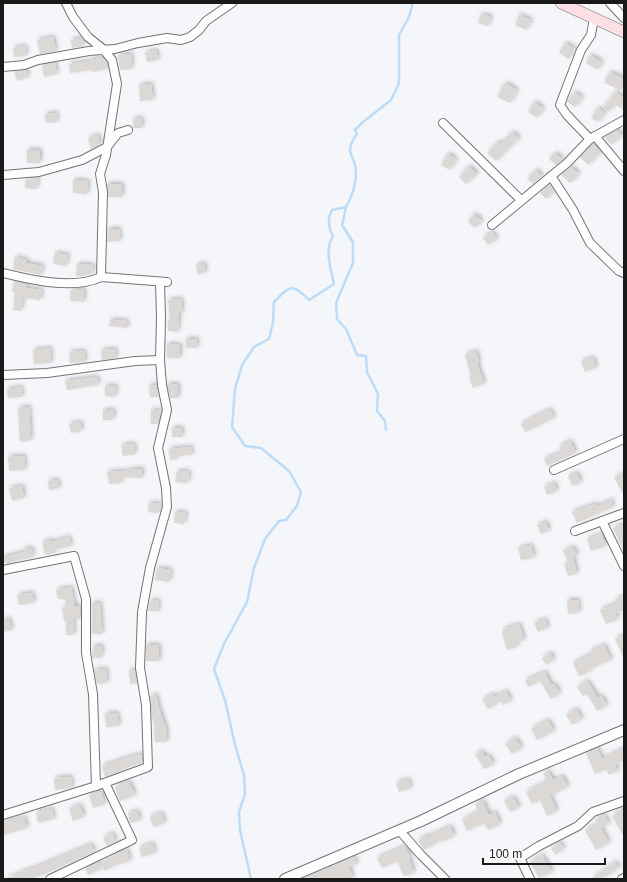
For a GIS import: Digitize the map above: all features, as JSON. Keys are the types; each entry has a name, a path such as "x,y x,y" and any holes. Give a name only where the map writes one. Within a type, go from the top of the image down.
{"main road":[{"path":"565,4 624,32"}],"street":[{"path":"66,3 73,17 88,37 105,51 112,60 117,84 106,155 100,174 103,192 101,277"},
{"path":"3,67 24,65 56,56 89,51 105,51 167,38 181,40 190,37 199,30 206,21 232,3"},
{"path":"610,3 624,18"},
{"path":"594,18 591,35 581,50 560,105 567,116 593,137 624,172"},
{"path":"492,225 567,164 593,137 624,120"},
{"path":"443,124 521,200"},
{"path":"3,175 39,172 82,160 107,147 118,133 128,130"},
{"path":"551,176 573,210 590,243 619,271 624,273"},
{"path":"3,272 52,282 78,283 95,280 101,277 163,282 160,360 162,385 167,410 158,448 166,488 167,507 149,574 142,612 140,668 146,705 148,767 96,786 3,815"},
{"path":"3,375 47,373 135,361 160,360"},
{"path":"554,470 624,439"},
{"path":"574,531 624,513"},
{"path":"602,521 624,566"},
{"path":"3,570 74,556 86,599 86,653 93,694 96,786"},
{"path":"285,879 399,830 506,780 624,730"},
{"path":"50,879 132,840 105,783"},
{"path":"530,879 520,858 578,826 593,812 624,801"},
{"path":"399,830 445,879"}],"building":[{"path":"481,14 491,17 488,26 478,23"},
{"path":"519,15 531,20 526,30 515,25"},
{"path":"53,37 56,51 40,54 37,40"},
{"path":"82,38 83,46 72,48 71,40"},
{"path":"565,43 575,49 569,59 559,53"},
{"path":"25,46 26,56 14,57 13,48"},
{"path":"156,50 158,60 147,62 145,53"},
{"path":"131,54 132,69 120,70 118,55"},
{"path":"590,55 602,62 598,70 586,63"},
{"path":"103,58 106,61 107,69 92,72 92,70 70,73 69,64"},
{"path":"55,63 57,74 44,77 42,65"},
{"path":"26,70 28,77 17,81 14,71"},
{"path":"610,72 624,79 624,85 621,91 604,82"},
{"path":"505,83 517,90 510,103 497,97"},
{"path":"151,84 153,100 140,101 139,85"},
{"path":"574,92 582,97 575,107 567,102"},
{"path":"615,92 624,98 624,110 614,104 609,112 603,108"},
{"path":"534,102 543,108 537,118 528,112"},
{"path":"598,108 605,113 598,122 591,118"},
{"path":"56,113 57,122 46,123 45,114"},
{"path":"133,118 142,119 142,128 133,128"},
{"path":"617,130 622,135 611,145 604,137"},
{"path":"512,132 519,138 496,161 487,153 498,142 501,144"},
{"path":"98,135 100,144 91,149 88,138"},
{"path":"593,144 601,152 588,165 580,157"},
{"path":"27,150 40,150 40,163 27,163"},
{"path":"555,153 563,160 556,165 549,159"},
{"path":"447,154 456,159 450,170 441,165"},
{"path":"469,166 477,174 466,184 459,177"},
{"path":"571,167 579,174 570,183 561,175"},
{"path":"536,170 542,176 533,184 527,179"},
{"path":"38,178 36,189 25,188 26,179"},
{"path":"73,180 88,181 87,194 73,193"},
{"path":"107,184 122,184 122,197 108,197"},
{"path":"550,184 554,191 546,199 540,193"},
{"path":"474,214 482,221 475,228 468,222"},
{"path":"108,229 119,229 120,241 107,242"},
{"path":"492,232 497,239 488,245 483,238"},
{"path":"55,253 68,255 66,266 53,264"},
{"path":"15,257 27,260 26,263 43,266 41,275 13,269"},
{"path":"204,263 206,272 198,275 196,265"},
{"path":"77,264 93,265 92,274 76,276"},
{"path":"14,281 27,284 26,288 42,290 40,300 23,298 21,311 13,310 15,293 12,292"},
{"path":"71,289 84,290 84,302 70,301"},
{"path":"181,299 182,313 179,313 178,332 168,331 168,321 170,321 168,300"},
{"path":"110,320 127,321 127,328 109,326"},
{"path":"186,339 197,339 197,348 186,348"},
{"path":"167,344 180,345 180,358 167,358"},
{"path":"50,348 51,363 34,364 33,350"},
{"path":"115,349 116,358 102,360 101,350"},
{"path":"84,351 85,362 70,363 69,352"},
{"path":"476,351 479,362 477,363 484,384 473,388 469,377 471,376 465,355"},
{"path":"593,358 596,368 585,372 581,361"},
{"path":"97,377 98,385 67,390 65,381"},
{"path":"167,384 178,384 178,398 170,398"},
{"path":"149,385 156,385 159,397 150,397"},
{"path":"105,386 116,386 115,397 105,396"},
{"path":"21,387 22,397 8,398 7,389"},
{"path":"29,407 31,440 20,442 18,408"},
{"path":"550,409 554,418 525,432 521,424"},
{"path":"103,410 114,410 113,420 103,420"},
{"path":"151,410 161,411 158,424 151,424"},
{"path":"80,422 82,431 71,433 69,424"},
{"path":"172,428 182,428 182,437 172,437"},
{"path":"570,441 576,453 547,466 544,459 562,452 559,446"},
{"path":"134,444 135,454 123,456 121,445"},
{"path":"191,447 192,455 177,456 177,459 170,460 169,449"},
{"path":"24,456 25,470 9,471 8,457"},
{"path":"142,469 142,478 121,477 122,483 109,484 107,472 121,472"},
{"path":"177,471 189,472 188,483 175,482"},
{"path":"577,473 581,483 572,486 568,476"},
{"path":"621,474 624,479 624,495 614,478"},
{"path":"58,480 59,488 49,490 48,481"},
{"path":"554,483 557,491 547,495 544,487"},
{"path":"22,486 24,498 12,501 9,488"},
{"path":"611,500 613,507 577,523 572,512 595,504 597,506"},
{"path":"149,503 160,504 158,513 148,512"},
{"path":"175,512 186,513 184,524 174,523"},
{"path":"546,522 549,531 541,534 537,525"},
{"path":"624,524 624,552 613,528"},
{"path":"601,534 606,546 591,551 587,539"},
{"path":"69,537 71,546 54,550 55,553 45,555 42,542 52,540 52,542"},
{"path":"531,545 534,558 521,560 518,548"},
{"path":"573,547 577,555 573,557 577,574 568,576 564,564 568,563 563,551"},
{"path":"32,548 33,557 6,564 6,562 3,563 3,557 23,552 23,549"},
{"path":"157,568 171,570 169,582 155,580"},
{"path":"71,587 75,607 80,606 80,619 73,620 74,635 66,635 66,621 64,621 62,608 66,607 65,599 58,599 56,590"},
{"path":"32,593 34,603 19,605 17,595"},
{"path":"624,596 624,610 615,613 618,619 606,624 600,610 617,603 615,599"},
{"path":"158,600 159,611 148,611 150,601"},
{"path":"567,600 578,600 579,613 568,614"},
{"path":"92,603 100,603 102,634 92,634"},
{"path":"9,619 12,630 3,632 3,620"},
{"path":"545,619 548,628 538,632 534,623"},
{"path":"519,624 524,640 516,643 517,647 507,650 502,633 503,629"},
{"path":"624,635 624,659 615,639"},
{"path":"146,645 159,645 159,661 146,661"},
{"path":"604,645 611,660 590,669 591,671 579,676 573,663 591,654 590,651"},
{"path":"93,646 102,646 101,658 92,658"},
{"path":"550,653 554,660 546,665 542,658"},
{"path":"106,669 107,683 97,684 94,670"},
{"path":"129,670 135,670 137,683 130,684"},
{"path":"545,672 551,685 554,684 560,693 551,699 540,681 528,687 525,680"},
{"path":"587,681 598,698 601,696 607,705 597,711 587,694 583,696 577,687"},
{"path":"506,691 511,701 503,705 501,701 488,709 482,700 492,694 494,697"},
{"path":"156,695 166,729 167,742 155,742 155,730 150,696"},
{"path":"576,709 582,719 572,725 566,715"},
{"path":"117,713 119,726 106,727 105,714"},
{"path":"548,720 554,731 537,740 531,729"},
{"path":"515,738 522,748 512,754 505,744"},
{"path":"597,748 602,759 624,748 624,760 615,765 618,771 609,775 606,769 595,774 586,753"},
{"path":"482,751 485,757 488,755 494,764 484,769 475,754"},
{"path":"142,754 142,763 122,769 123,770 105,777 102,766"},
{"path":"548,771 553,780 562,776 568,787 550,796 557,811 547,816 540,800 532,804 526,792 547,781 543,774"},
{"path":"71,777 72,788 55,790 54,778"},
{"path":"408,779 411,788 399,792 396,783"},
{"path":"129,782 135,795 120,801 115,787"},
{"path":"101,792 105,804 93,808 89,795"},
{"path":"513,797 519,808 510,812 504,801"},
{"path":"483,801 489,815 495,812 500,824 488,830 484,823 467,831 462,820 478,812 475,804"},
{"path":"80,805 84,817 73,821 69,809"},
{"path":"52,809 54,819 38,823 36,812"},
{"path":"621,809 624,813 624,837 612,816"},
{"path":"137,811 140,821 130,823 128,813"},
{"path":"161,813 165,823 153,827 150,817"},
{"path":"604,815 609,824 601,828 609,843 596,850 585,830 597,824 595,820"},
{"path":"24,817 27,828 3,835 3,823"},
{"path":"450,826 454,836 443,842 442,840 424,850 418,840"},
{"path":"112,833 116,841 107,846 103,838"},
{"path":"559,842 564,848 556,855 551,849"},
{"path":"152,843 155,853 142,857 139,848"},
{"path":"91,844 94,852 31,879 6,878 36,867"},
{"path":"405,846 411,858 409,858 414,873 404,876 397,861 382,868 377,858"},
{"path":"127,850 130,861 113,866 105,871 101,864 116,856 115,854"},
{"path":"542,855 552,872 539,878 530,862"},
{"path":"354,857 357,864 349,867 353,879 302,879"},
{"path":"98,862 101,869 88,875 85,868"},
{"path":"615,862 619,868 601,879 592,879 592,878"}],"waterway":[{"path":"251,879 240,830 239,812 245,794 244,775 235,745 225,700 214,669 224,644 247,602 254,568 265,539 279,521 286,520 297,506 301,492 289,471 261,448 245,446 232,427 235,389 242,365 254,347 269,339 273,322 274,302 284,292 291,288 299,290 309,300 334,284 329,260 329,247 333,236 329,226 329,217 332,210 346,207 353,191 356,173 350,151 357,134 355,130 391,100 399,83 399,35 409,17 413,3"},
{"path":"346,207 342,225 353,242 353,263 336,303 337,319 346,329 357,355 366,356 367,372 378,394 377,411 385,421 386,430"}]}
